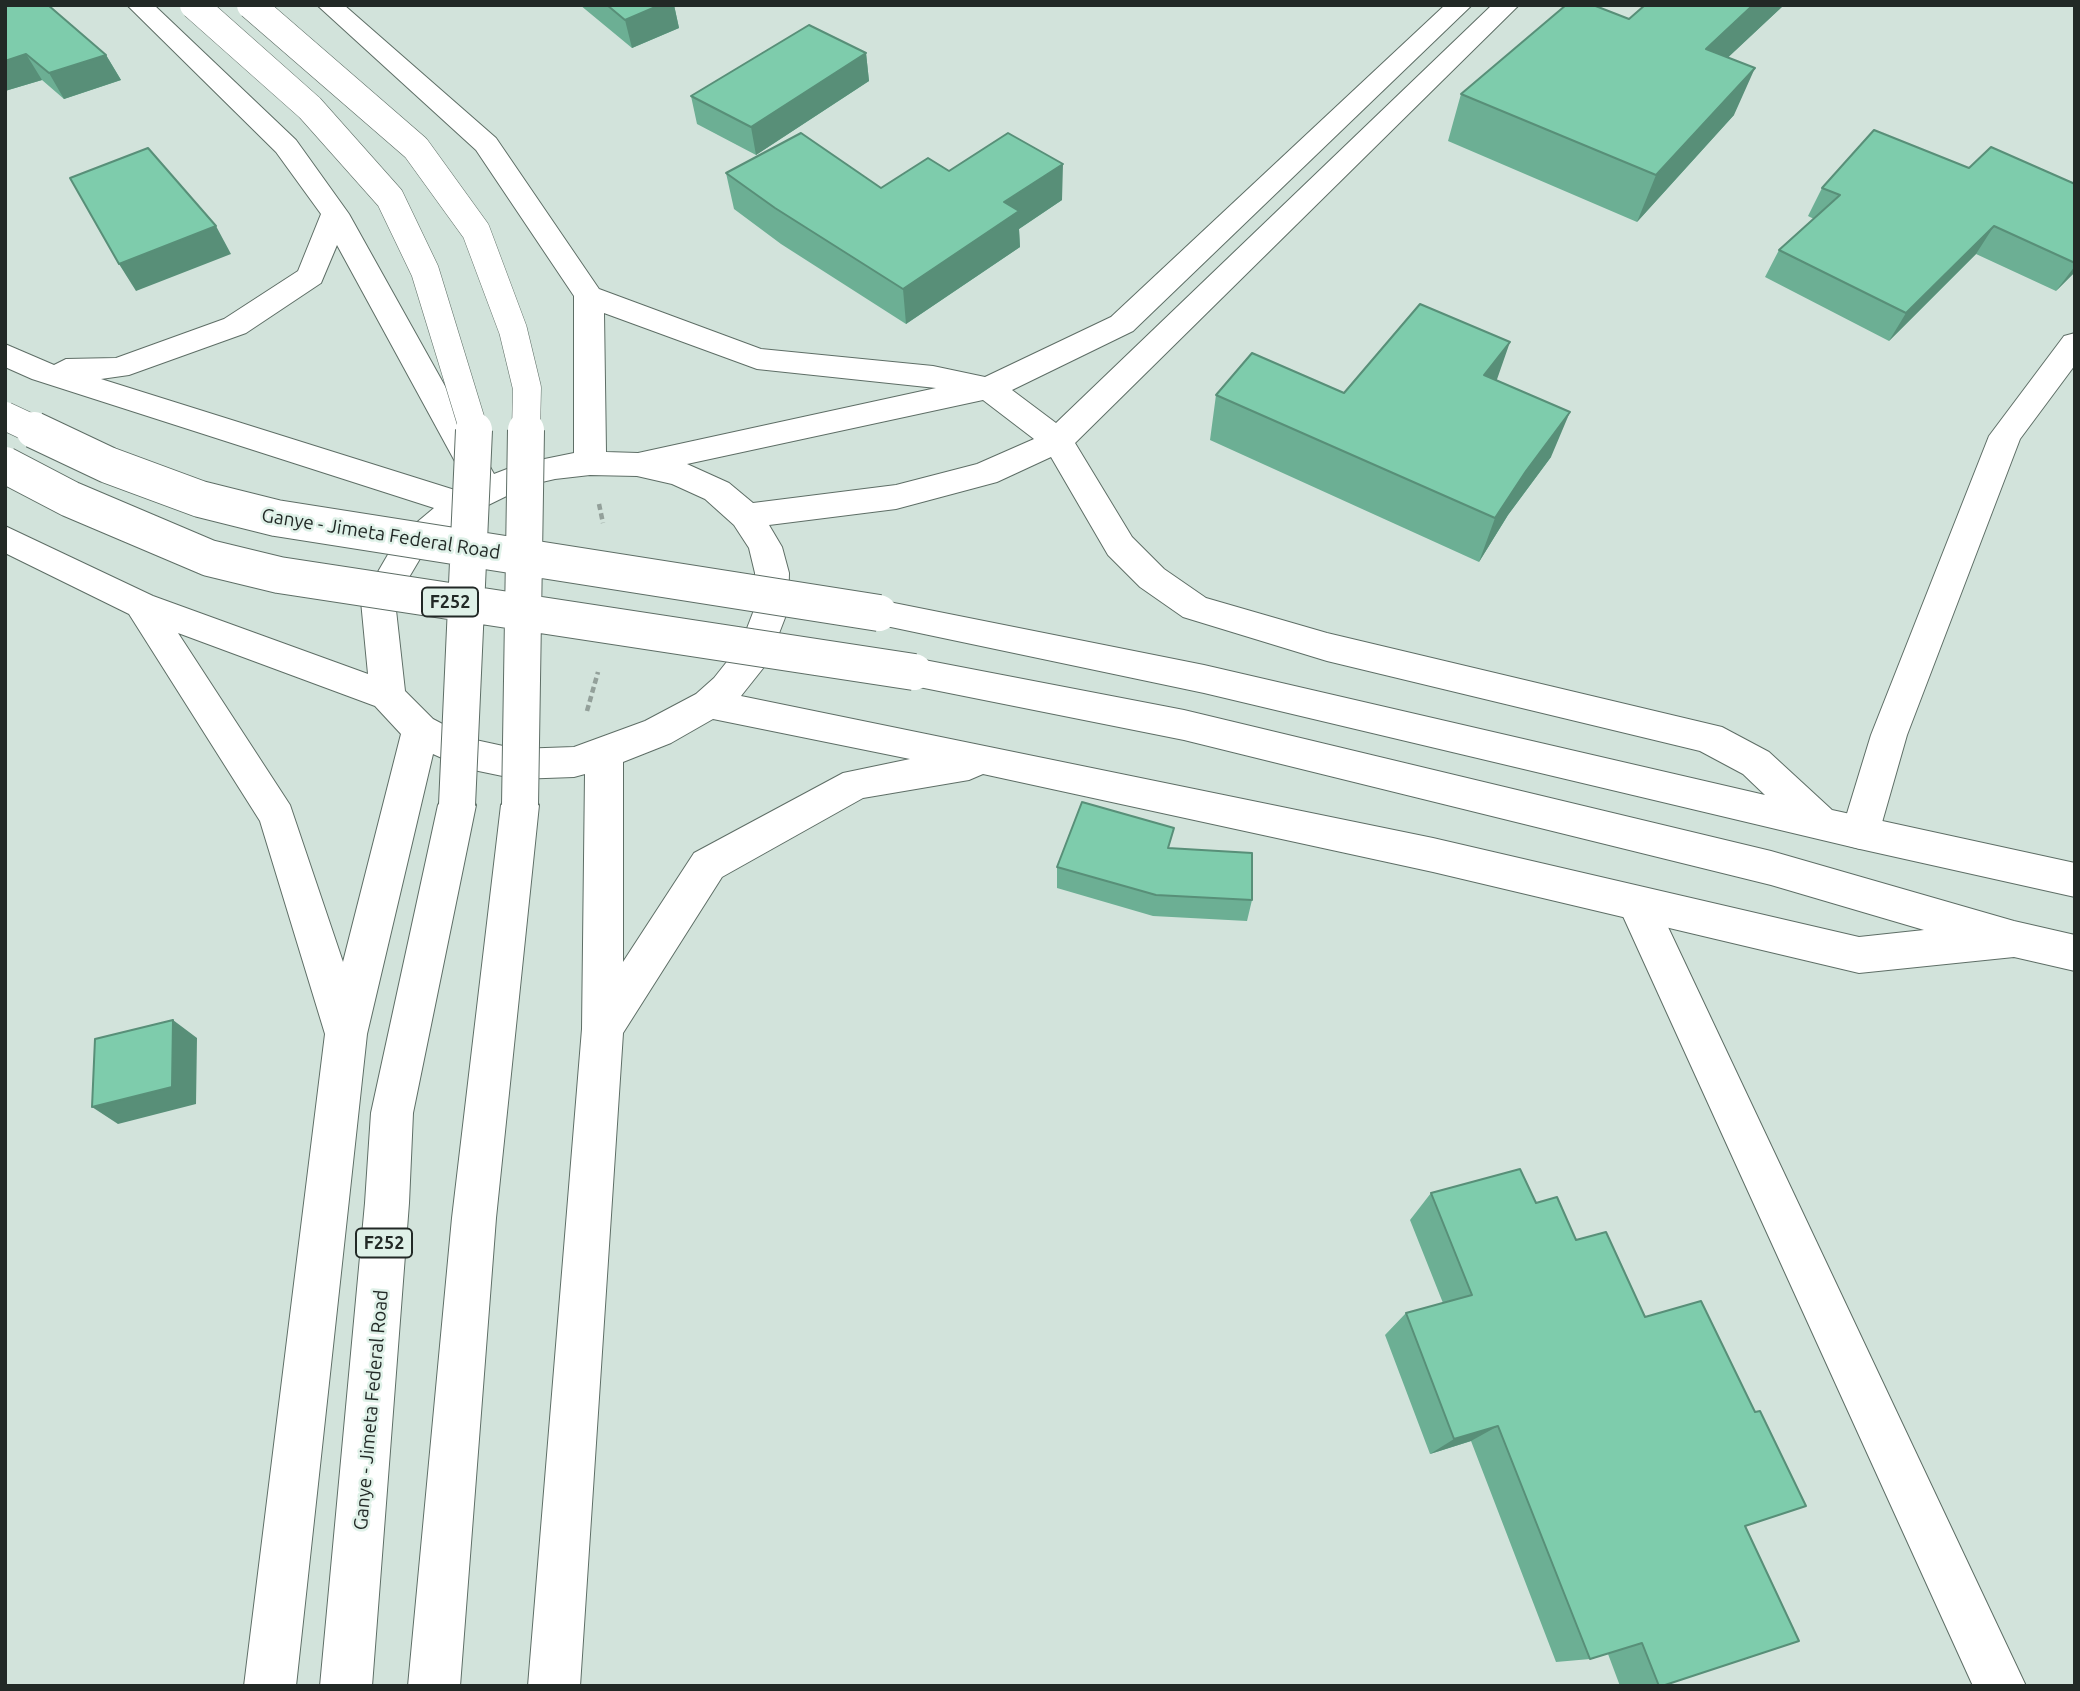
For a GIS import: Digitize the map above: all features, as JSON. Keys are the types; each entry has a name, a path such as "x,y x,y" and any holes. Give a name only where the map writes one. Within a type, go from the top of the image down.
{"main road":[{"path":"139,5 286,146 335,214 473,497"},
{"name":"Ganye - Jimeta Federal Road","path":"194,5 310,108 390,198 425,271 474,429 457,805 392,1113 387,1203 346,1686"},
{"path":"251,5 416,148 476,231 513,330 527,388 520,805 474,1217 434,1686"},
{"path":"329,5 486,144 589,296 590,463"},
{"path":"637,464 988,388 1122,324 1460,5"},
{"path":"746,516 896,497 986,474 1058,441 1507,5"},
{"path":"43,372 118,368 235,326 311,276 335,214"},
{"path":"589,296 757,359 933,377 988,388 1058,441 1120,546 1152,578 1195,608 1327,647 1709,738 1756,763 1820,823"},
{"path":"1860,833 1889,735 2005,436 2075,343"},
{"path":"5,354 43,372 473,497"},
{"name":"Ganye - Jimeta Federal Road","path":"5,416 108,465 200,499 276,518 879,613 1204,679 1860,833 2075,880"},
{"path":"5,538 141,605 388,696 420,730 464,753 517,764 574,762 604,753 658,732 709,704 727,688 755,652 771,610 772,573 765,547 746,516 717,491 680,474 637,464 590,463 555,467 520,476 473,497 409,548 378,601 388,696"},
{"name":"F252","path":"5,465 70,499 209,558 279,575 914,672 1211,732 1771,868 2014,939"},
{"path":"141,605 277,816 346,1034"},
{"path":"709,704 993,761 1433,855 1859,955 2014,939 2075,953"},
{"path":"270,1686 346,1034 420,730"},
{"path":"554,1686 603,1029 604,753"},
{"path":"603,1029 708,866 856,784 993,761"},
{"path":"1637,903 2000,1686"}],"path":[{"path":"590,463 605,531"}],"building":[{"path":"5,5 48,5 106,55 49,73 26,54 5,61"},
{"path":"607,5 660,5 625,20"},
{"path":"1566,5 1593,5 1629,19 1645,5 1753,5 1706,49 1755,68 1656,175 1461,94"},
{"path":"809,25 866,53 751,127 691,96"},
{"path":"1874,130 1969,168 1991,147 2075,184 2075,263 1994,226 1906,313 1779,250 1840,195 1822,188"},
{"path":"801,133 881,188 928,158 949,171 1008,133 1063,164 1004,202 1019,211 903,289 775,208 726,173"},
{"path":"148,148 216,226 119,264 70,178"},
{"path":"1420,304 1510,342 1484,375 1570,412 1495,518 1216,395 1252,353 1344,393"},
{"path":"1082,802 1174,828 1168,848 1252,853 1252,900 1156,895 1057,867"},
{"path":"173,1020 172,1087 92,1107 95,1039"},
{"path":"1520,1169 1536,1203 1557,1197 1576,1240 1606,1232 1645,1317 1701,1301 1755,1412 1760,1411 1806,1506 1745,1526 1799,1641 1662,1686 1659,1686 1642,1643 1590,1659 1498,1426 1454,1439 1406,1313 1472,1295 1431,1193"}]}
